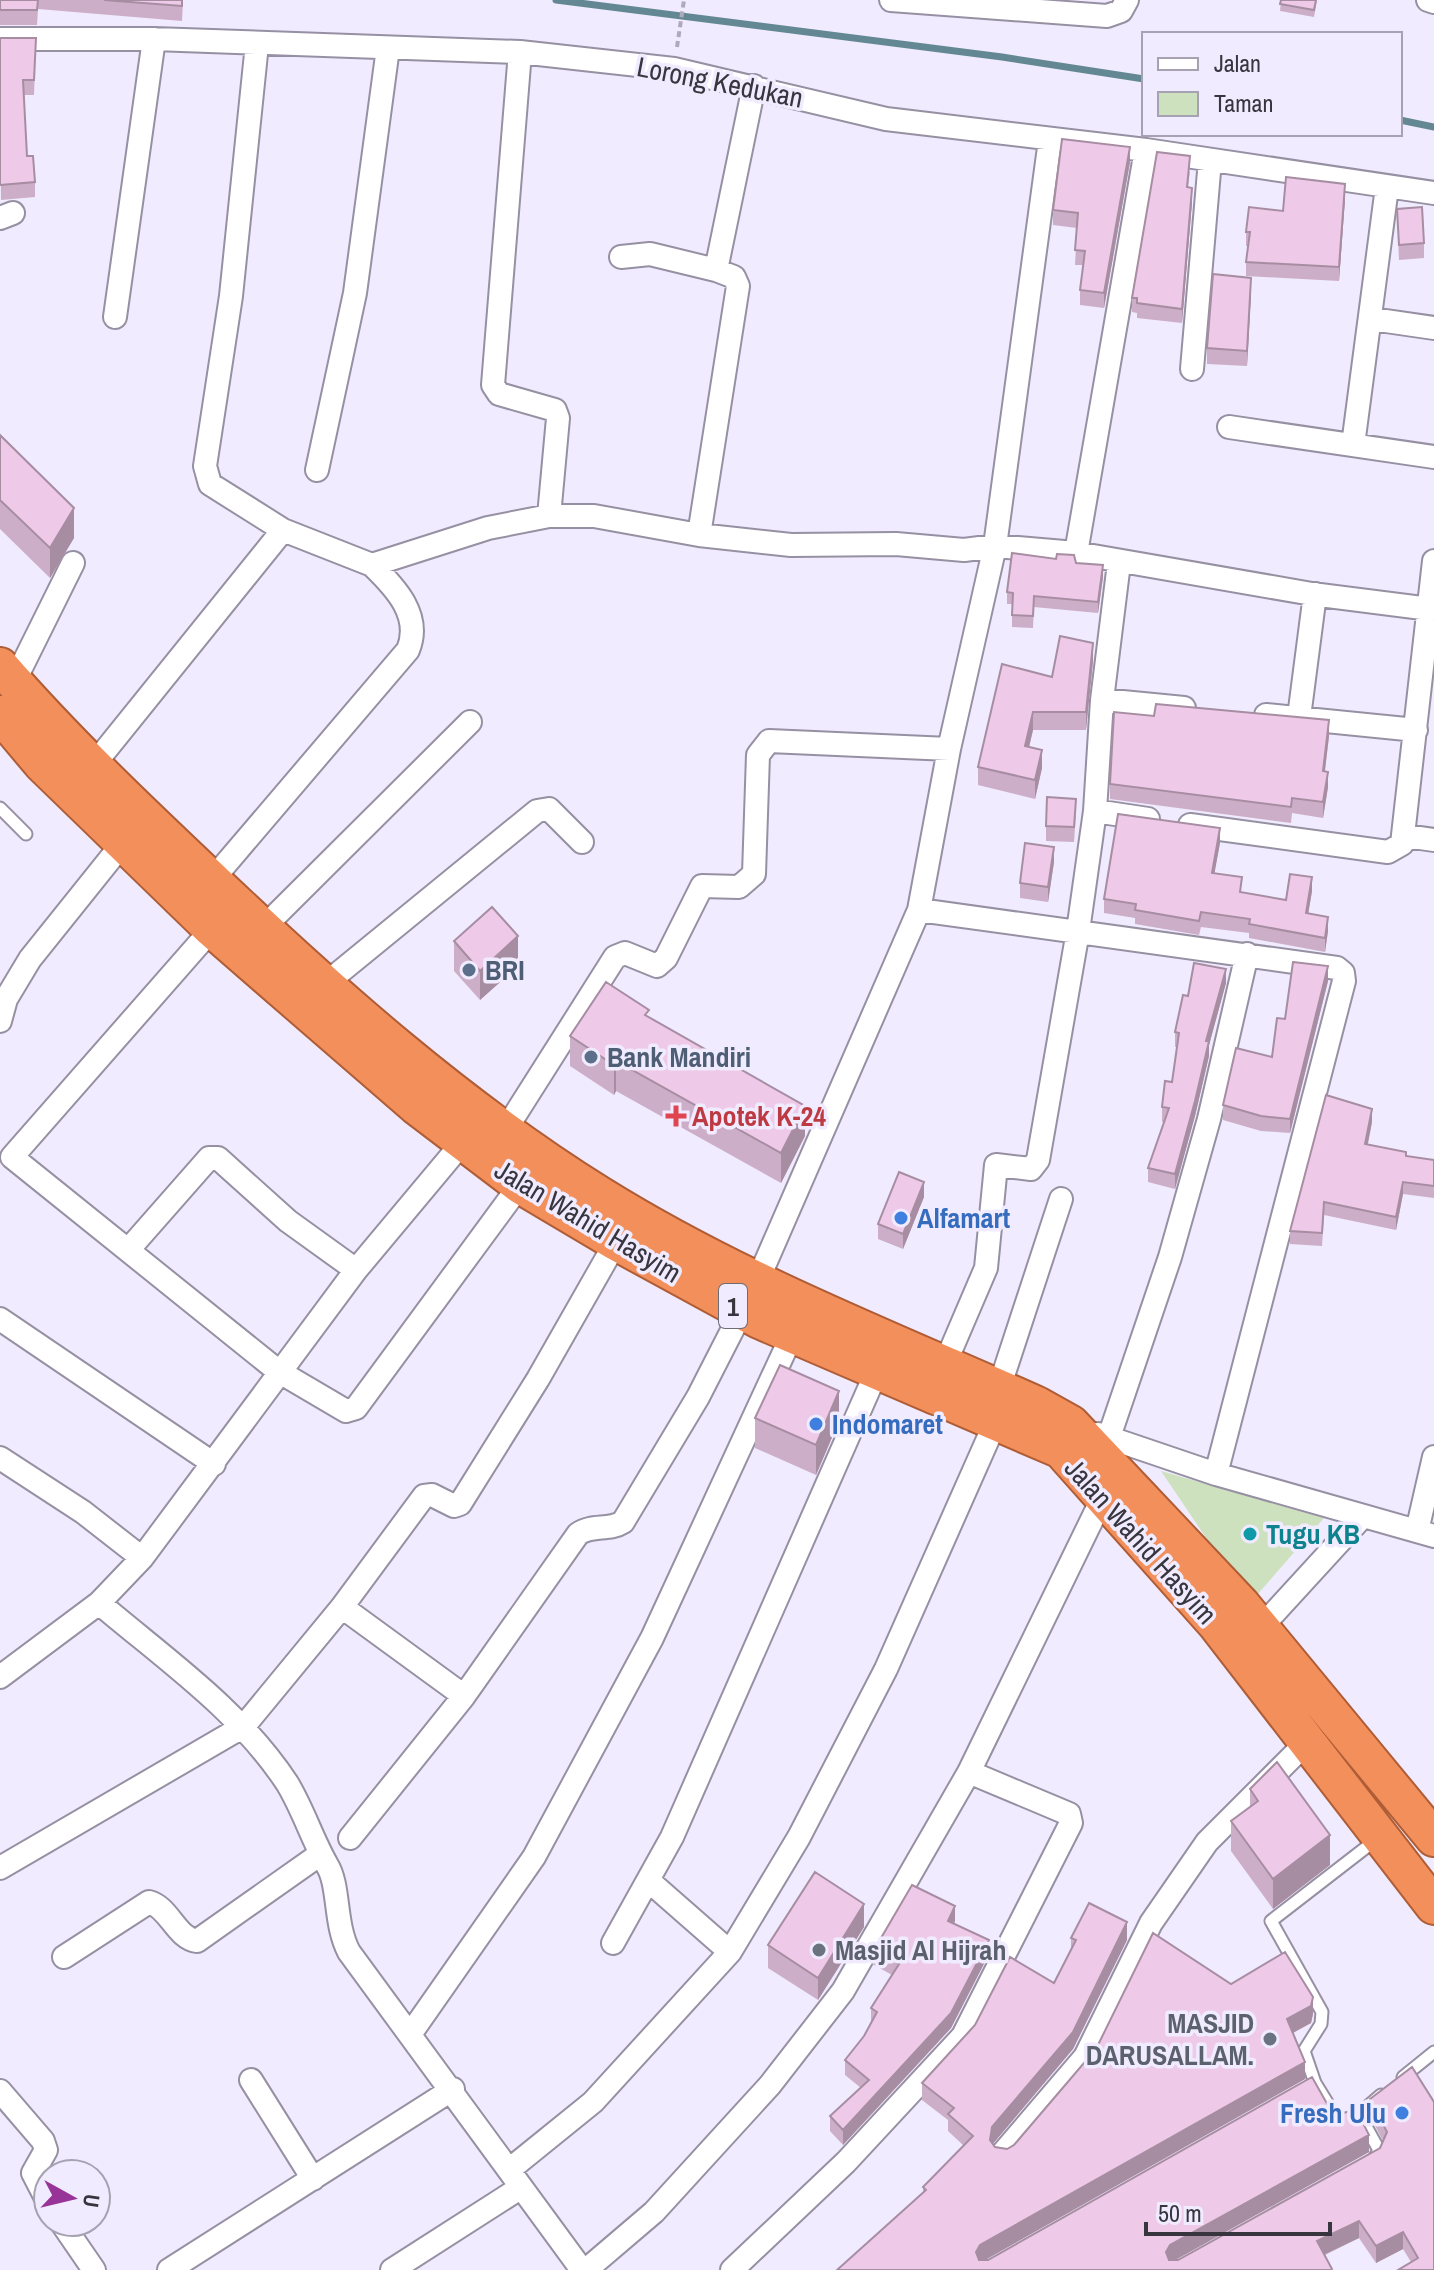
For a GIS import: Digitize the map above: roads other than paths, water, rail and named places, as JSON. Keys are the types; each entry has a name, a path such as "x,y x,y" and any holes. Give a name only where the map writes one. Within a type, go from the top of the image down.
{"highway":[{"name":"Jalan Wahid Hasyim","path":"5,687 324,985 436,1080 750,1297 792,1335 876,1373 1071,1424 1241,1604 1248,1640 1307,1742 1434,1906"},
{"name":"Jalan Wahid Hasyim","path":"5,687 42,764 123,843 212,929 333,1036 520,1185 616,1242 750,1297 944,1366 1061,1450 1248,1640 1434,1838"}],"street":[{"path":"891,0 1098,16 1115,15 1127,0"},
{"name":"Lorong Kedukan","path":"0,39 154,39 520,52 674,69 886,119 1146,150 1434,193"},
{"path":"115,317 154,39"},
{"path":"212,880 408,650 414,629 410,614 372,565 283,530 210,484 205,466 231,296 257,44"},
{"path":"317,470 355,293 388,48"},
{"path":"520,52 493,385 499,394 555,410 558,418 549,516"},
{"path":"716,270 754,86"},
{"path":"350,1838 464,1696 578,1534 584,1529 616,1527 623,1522 698,1397 750,1297 919,910 949,749 995,546 1050,140"},
{"path":"1076,553 1146,150"},
{"path":"1192,369 1210,160"},
{"path":"1353,445 1387,187"},
{"path":"621,257 650,254 716,270 737,279 699,535"},
{"path":"1372,319 1434,328"},
{"path":"1229,427 1434,457"},
{"path":"372,565 488,528 549,516 594,516 699,535 791,545 896,544 964,550 995,546 1076,553 1119,563 1430,609"},
{"path":"92,767 283,530"},
{"path":"1095,811 1388,852 1399,848 1406,836 1434,561"},
{"path":"5,687 73,563"},
{"path":"944,1366 986,1268 996,1165 1031,1169 1038,1160 1078,931 1095,811 1102,700 1119,563"},
{"path":"1299,717 1315,594"},
{"path":"1102,700 1204,710"},
{"path":"1246,714 1416,730"},
{"path":"263,928 470,722"},
{"path":"506,1129 615,957 625,953 657,966 666,958 702,886 739,887 754,874 758,755 762,746 769,741 949,749"},
{"path":"324,985 537,811 549,809 582,842"},
{"path":"1406,836 1434,840"},
{"path":"0,1021 6,999 30,959 123,843"},
{"path":"919,910 1337,968 1344,981 1216,1474"},
{"path":"212,929 6,1164 129,1249 278,1371 340,1409 356,1408 520,1185"},
{"path":"1109,1437 1170,1257 1209,1119 1247,954"},
{"path":"0,1677 99,1603 142,1558 214,1464 278,1371 356,1270 463,1142"},
{"path":"129,1249 209,1158 218,1158 288,1221 356,1270"},
{"path":"392,2270 514,2179 593,2102 730,1952 799,1837 886,1669 997,1404 1061,1199"},
{"path":"0,1868 244,1726 342,1607 424,1496 432,1495 454,1506 460,1504 538,1379 616,1242"},
{"path":"0,1319 214,1464"},
{"path":"411,2033 534,1857 652,1638 792,1335"},
{"path":"613,1943 649,1881 876,1373"},
{"path":"1071,1424 1216,1474 1425,1533 1434,1457"},
{"path":"1,1461 83,1512 142,1558"},
{"path":"99,1603 244,1726 288,1785 319,1855 328,1866 342,1939 453,2089 514,2179 584,2270 664,2201 770,2085 843,1991 969,1772 1104,1495"},
{"path":"1248,1640 1363,1516"},
{"path":"342,1607 464,1696"},
{"path":"1003,2153 1085,2057 1151,1923 1207,1842 1307,1742"},
{"path":"732,2270 846,2162 963,2036 1071,1823 1069,1814 969,1772"},
{"path":"64,1957 149,1902 154,1902 189,1940 197,1941 319,1855"},
{"path":"649,1881 730,1952"},
{"path":"251,2080 313,2179"},
{"path":"169,2270 255,2212 313,2179 453,2089"},
{"path":"0,2091 43,2141 46,2150 41,2158"},
{"path":"72,2238 94,2270"}],"lane":[{"path":"0,808 26,834"},
{"path":"1380,1836 1271,1921 1322,2012 1321,2024 1304,2051 1315,2083 1339,2122 1345,2123 1359,2114 1434,2052"},
{"path":"1300,2091 1315,2083"},
{"path":"1359,2114 1379,2150 1378,2156 1365,2164"}],"waterway":[{"path":"556,0 1002,57 1142,79"},
{"path":"1402,120 1434,127"}],"place":[{"name":"BRI","path":"469,970"},
{"name":"Bank Mandiri","path":"591,1057"},
{"name":"Apotek K-24","path":"676,1116"},
{"name":"Alfamart","path":"901,1218"},
{"name":"Indomaret","path":"816,1424"},
{"name":"Tugu KB","path":"1250,1534"},
{"name":"Masjid Al Hijrah","path":"819,1950"},
{"name":"MASJID DARUSALLAM.","path":"1270,2039"},
{"name":"Fresh Ulu","path":"1402,2113"}]}
